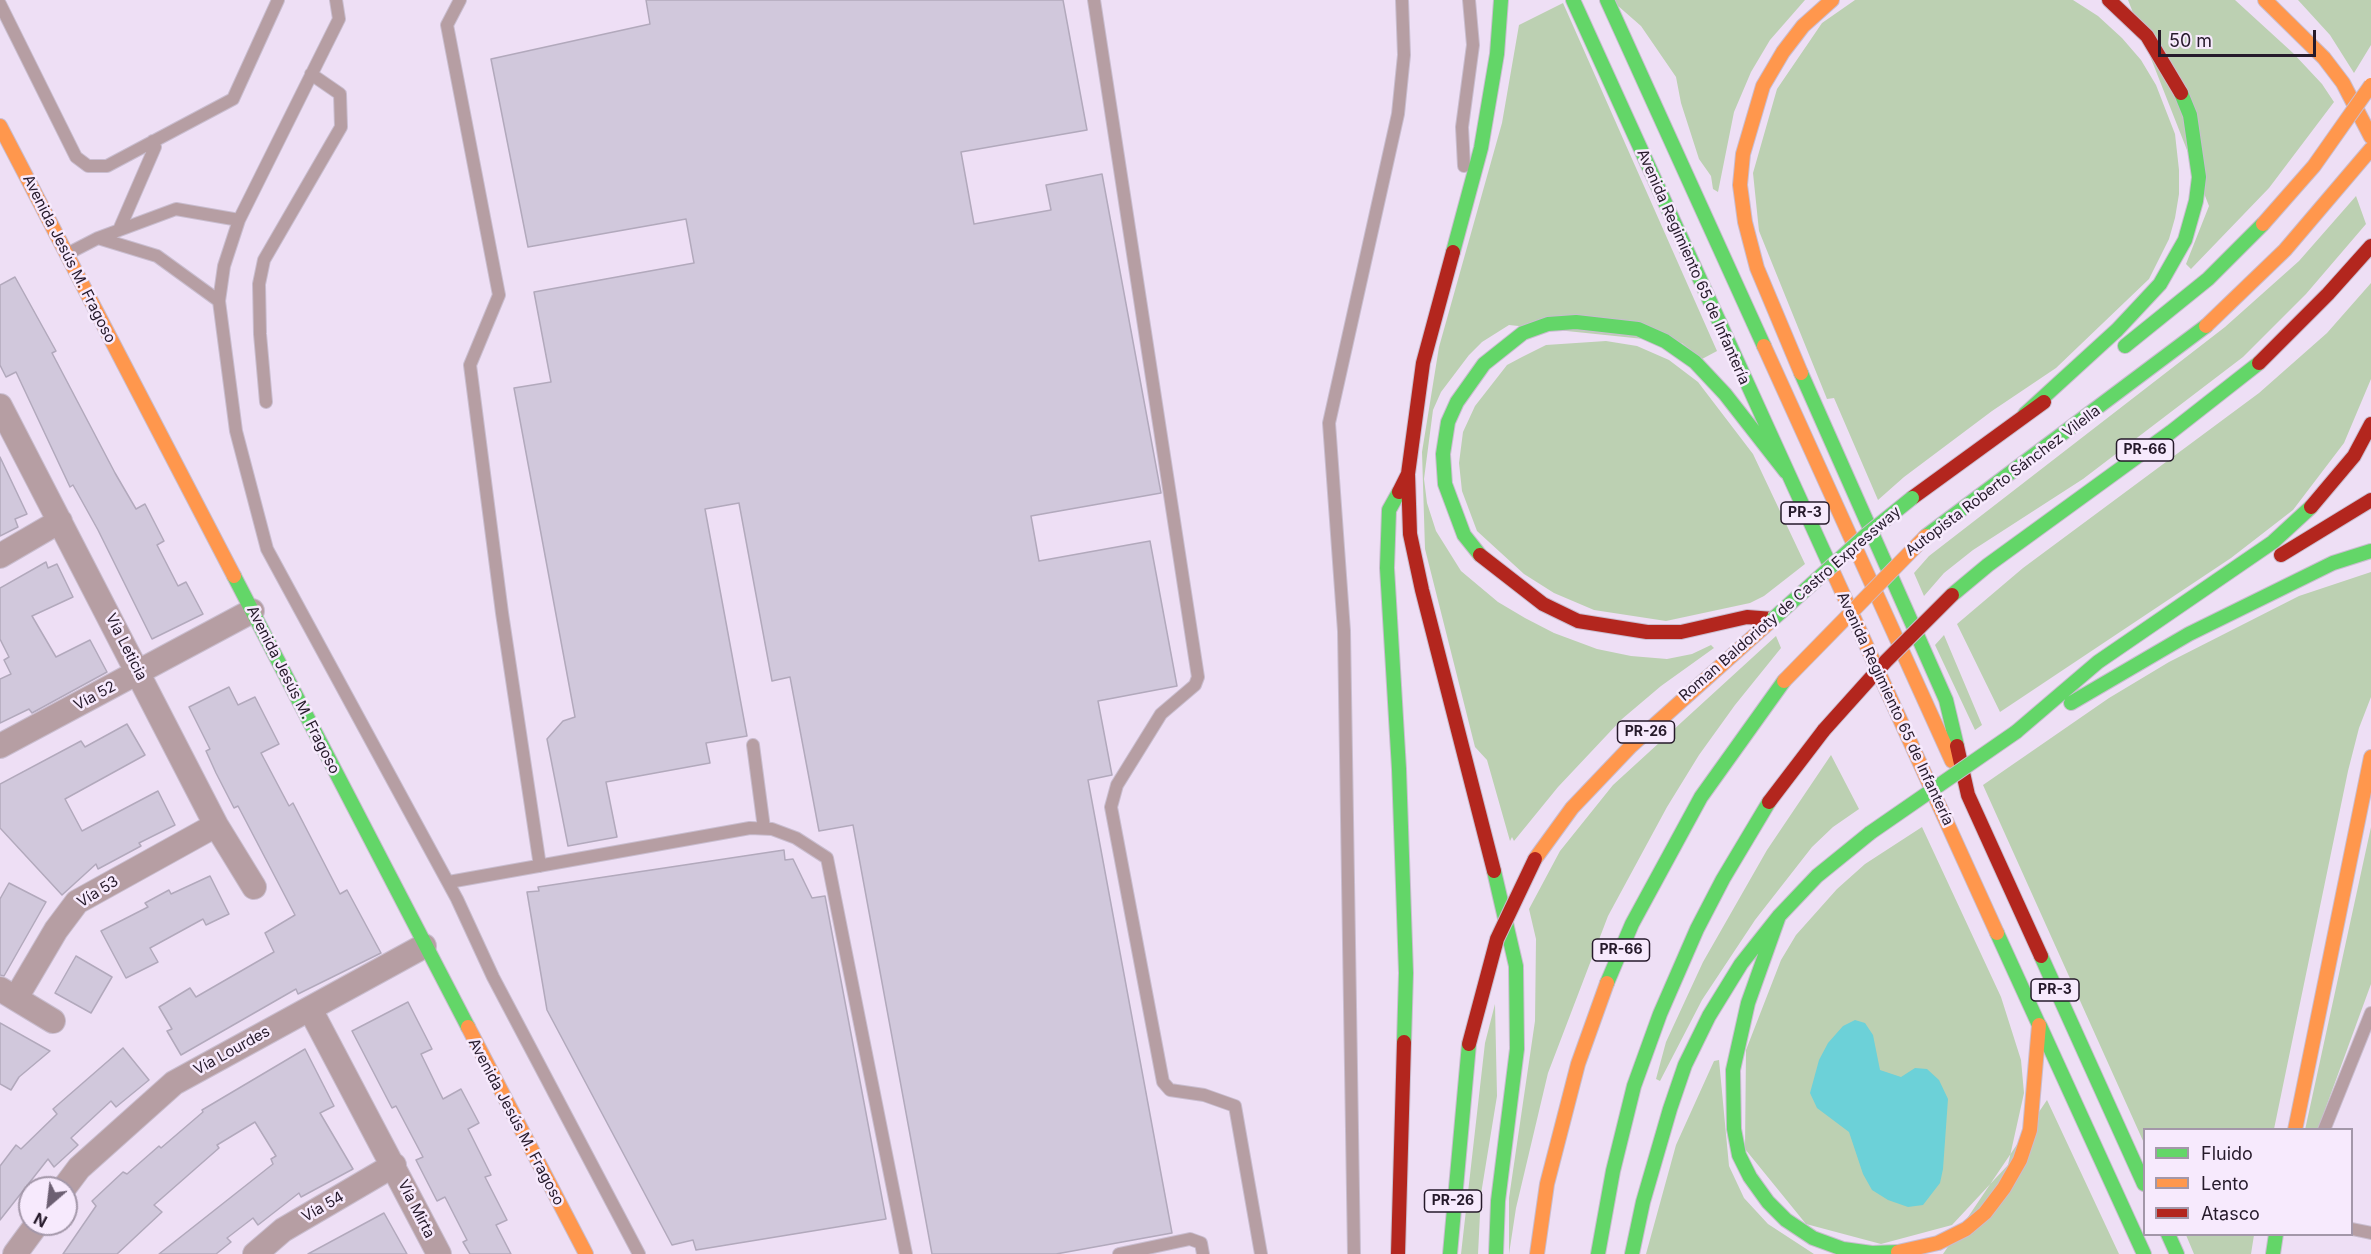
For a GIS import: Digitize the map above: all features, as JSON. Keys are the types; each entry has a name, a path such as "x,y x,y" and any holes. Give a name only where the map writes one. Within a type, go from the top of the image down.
{"main road":[{"path":"1496,1254 1498,1200 1517,1048 1516,966 1510,933 1422,590 1410,534 1408,474 1416,399 1423,363 1481,148 1490,103 1501,0"},
{"name":"Avenida Regimiento 65 de Infantería","path":"1573,0 2144,1254"},
{"name":"Avenida Regimiento 65 de Infantería","path":"1607,0 2143,1180"},
{"path":"1832,0 1803,26 1783,52 1763,86 1743,154 1740,185 1745,222 1757,268 1832,447 1946,700 1968,795"},
{"path":"2025,414 2117,330 2160,284 2185,240 2196,201 2199,177 2190,115 2180,92 2147,36 2109,0"},
{"path":"2265,0 2324,58 2358,109 2371,138"},
{"path":"2116,353 2208,279 2263,224 2314,166 2371,86"},
{"name":"Avenida Jesús M. Fragoso","path":"0,126 586,1254"},
{"name":"Autopista Roberto Sánchez Vilella","path":"1537,1254 1547,1184 1578,1064 1606,986 1628,934 1668,853 1701,797 1784,681 1926,536 2208,324 2285,250 2371,149"},
{"name":"PR-66","path":"1598,1254 1612,1171 1634,1086 1660,1014 1697,928 1765,808 1824,730 1886,661 1953,595 1988,565 2171,432 2260,362 2328,294 2371,246"},
{"path":"1773,619 1747,617 1681,632 1647,632 1578,621 1543,604 1485,560 1464,535 1445,484 1443,454 1448,422 1456,402 1484,364 1523,333 1548,324 1576,322 1638,329 1665,341 1695,362 1725,394 1786,472"},
{"path":"2025,414 2098,367"},
{"name":"Roman Baldorioty de Castro Expressway","path":"1450,1254 1469,1044 1497,939 1535,859 1572,808 1630,746 1865,536 2025,414"},
{"path":"1632,1254 1657,1149 1685,1065 1709,1016 1741,964 1779,915 1817,876 1870,833 2016,732 2098,662 2273,542 2304,516 2354,456 2371,424"},
{"path":"1398,1254 1406,973 1399,769 1387,568 1389,510 1408,474"},
{"path":"2219,580 2295,548 2371,500"},
{"path":"2016,732 2110,682 2188,634 2333,563 2371,551"},
{"path":"2295,1128 2371,757"},
{"path":"1779,915 1760,975 1748,1003 1733,1070 1734,1129 1739,1155 1762,1194 1786,1220 1813,1238 1843,1249 1872,1253 1907,1251 1938,1244 1966,1229 1985,1213 2004,1188 2020,1160 2030,1130 2039,1025"},
{"path":"1439,1203 1458,1149"},
{"path":"2169,1236 2177,1254"},
{"path":"2273,1254 2276,1236"}],"street":[{"name":"Vía Leticia","path":"0,406 216,825 254,887"},
{"path":"0,556 60,521"},
{"name":"Vía 52","path":"0,746 252,611"},
{"name":"Vía 53","path":"53,1021 8,993 77,902 216,825"},
{"name":"Vía Lourdes","path":"73,1176 79,1168 174,1083 424,946"},
{"name":"Vía Mirta","path":"310,1009 439,1254"},
{"name":"Vía 54","path":"255,1254 283,1230 394,1165"},
{"path":"15,1254 28,1236"}],"lane":[{"path":"0,4 76,157 88,166 107,166 233,99 278,0"},
{"path":"336,0 339,20 239,220 224,266 219,301 236,431 267,549 449,882 493,977 639,1254"},
{"path":"460,0 447,25 499,295 470,365 502,613 540,866"},
{"path":"1094,0 1198,677 1195,685 1161,714 1117,785 1111,807 1163,1082 1170,1090 1204,1095 1235,1106 1262,1254"},
{"path":"1354,1254 1344,631 1329,423 1398,114 1404,55 1402,0"},
{"path":"1466,199 1462,127 1473,45 1469,0"},
{"path":"267,402 260,334 259,284 264,260 341,127 340,94 311,74"},
{"path":"119,230 154,147 153,141"},
{"path":"66,254 98,238 176,209 239,220"},
{"path":"98,238 157,256 219,301"},
{"path":"753,745 764,828"},
{"path":"449,882 750,828 764,828 796,838 827,858 906,1254"},
{"path":"2324,1128 2328,1114 2371,1013"},
{"path":"2353,1230 2371,1233"},
{"path":"1119,1254 1190,1239 1201,1243 1203,1254"}],"green space":[{"path":"1615,0 1805,0 1770,40 1751,72 1734,112 1718,192 1713,189 1711,176 1699,159 1681,103 1676,77 1641,26 1617,5"},
{"path":"1855,0 2073,0 2098,16 2141,60 2156,85 2175,134 2179,170 2179,194 2175,218 2169,239 2149,279 2056,368 1992,411 1904,477 1878,500 1834,398 1827,399 1759,231 1753,173 1777,89 1822,23"},
{"path":"2128,0 2235,0 2293,53 2322,84 2334,102 2269,188 2191,269 2186,264 2209,206"},
{"path":"2298,0 2371,0 2371,45 2354,73 2330,35"},
{"path":"1563,3 1717,351 1702,359 1682,343 1509,325 1482,342 1469,355 1441,392 1433,410 1424,479 1427,503 1436,531 1461,571 1498,602 1554,633 1597,649 1631,656 1667,659 1692,654 1711,645 1714,648 1661,686 1622,719 1558,787 1514,841 1512,837 1510,841 1487,760 1475,747 1425,549 1422,452 1439,347 1502,123 1519,25"},
{"path":"2356,196 2366,224 2306,294 2243,357 2083,479 1973,550 1944,573 1924,596 1914,573 1929,556 2225,327 2299,261"},
{"path":"2371,283 2371,379 2344,443 2293,510 2231,558 2000,712 1957,624 2023,568 2259,393 2327,333"},
{"path":"1606,341 1637,346 1669,360 1698,382 1753,454 1805,564 1764,596 1750,603 1666,621 1594,610 1554,593 1524,574 1477,531 1462,491 1459,463 1463,432 1475,406 1507,365 1546,345"},
{"path":"2371,572 2371,697 2359,728 2348,771 2274,1128 2143,1128 2143,1141 1983,785 2109,698 2169,662 2299,596"},
{"path":"1944,635 1982,725 1975,730 1935,645"},
{"path":"1776,636 1781,648 1735,705 1699,755 1667,807 1608,916 1548,1073 1516,1208 1509,1254 1509,1198 1535,1021 1536,939 1529,909 1560,851 1613,785"},
{"path":"1831,755 1859,809 1833,827 1812,847 1755,920 1702,1000 1660,1081 1656,1079 1666,1042 1703,962 1767,850"},
{"path":"1922,827 2001,997 2021,1060 2024,1093 2008,1165 1952,1225 1881,1244 1806,1224 1745,1149 1746,1050 1781,960 1796,935 1837,889 1865,864"},
{"path":"2371,827 2371,984 2318,1128 2305,1128"},
{"path":"1495,1004 1497,1096 1481,1194 1478,1254 1461,1254 1485,1043"},
{"path":"1719,1060 1729,1166 1744,1198 1768,1224 1814,1254 1646,1254 1676,1145 1714,1061"},
{"path":"2047,1100 2119,1254 1943,1254"},
{"path":"2186,1236 2254,1236 2251,1254 2194,1254"}],"water":[{"path":"1855,1020 1865,1023 1873,1035 1880,1070 1901,1077 1915,1068 1927,1069 1939,1080 1948,1099 1940,1183 1923,1205 1908,1207 1888,1200 1872,1190 1863,1174 1849,1132 1817,1108 1810,1093 1819,1060 1828,1043 1843,1026"}],"building":[{"path":"646,0 1063,0 1087,130 961,152 974,224 1051,210 1046,185 1102,174 1161,493 1031,516 1039,561 1150,541 1177,686 1098,701 1112,775 1088,780 1172,1233 1056,1254 932,1254 853,825 819,831 790,677 772,681 739,503 705,509 747,736 706,743 710,763 606,782 617,837 568,846 547,739 563,721 575,717 514,388 551,382 534,292 694,263 686,219 528,247 491,59 650,24"},
{"path":"15,277 56,351 52,353 115,473 136,509 145,504 164,541 157,545 178,586 186,582 203,614 152,639 98,530 73,485 70,487 16,372 6,377 0,365 0,285"},
{"path":"0,457 27,514 15,519 18,527 0,536"},
{"path":"46,562 48,568 57,564 73,597 32,616 56,657 90,640 107,672 32,713 29,709 0,723 0,679 11,674 4,660 9,657 0,639 0,588"},
{"path":"229,687 238,705 255,697 279,744 261,753 289,806 293,803 340,894 347,890 381,953 298,994 296,989 181,1055 167,1031 172,1029 159,1007 190,988 196,997 274,952 265,933 295,915 238,806 234,808 216,773 206,751 210,749 189,707"},
{"path":"127,724 145,755 65,799 82,831 158,791 175,825 139,843 141,846 98,869 96,864 62,895 0,828 0,784 81,741 85,747"},
{"path":"784,850 785,860 793,859 812,898 825,896 886,1219 696,1250 693,1240 672,1245 547,1010 527,892 539,891 538,887"},
{"path":"210,876 229,914 206,925 203,919 150,948 158,962 126,978 101,931 148,907 145,903 169,890 171,894"},
{"path":"9,883 46,902 4,976 0,975 0,899"},
{"path":"76,956 112,977 91,1013 55,993"},
{"path":"408,1002 432,1049 421,1054 443,1099 461,1089 479,1123 468,1129 491,1175 485,1177 507,1220 496,1225 511,1254 470,1254 463,1242 467,1240 445,1197 437,1201 416,1160 423,1157 396,1106 392,1108 352,1031"},
{"path":"0,1023 50,1051 19,1077 11,1090 0,1084"},
{"path":"123,1048 149,1080 116,1107 111,1101 71,1138 78,1145 54,1167 48,1159 35,1176 18,1176 18,1197 0,1220 0,1166 16,1145 21,1149 57,1114 53,1109"},
{"path":"305,1049 334,1106 320,1113 353,1169 301,1197 299,1193 258,1225 253,1218 227,1238 231,1242 216,1254 159,1254 273,1164 271,1159 276,1156 255,1122 217,1145 219,1148 154,1205 162,1212 117,1254 63,1254 75,1236 78,1236 78,1232 96,1206 92,1201 123,1172 127,1174 159,1146 161,1148 203,1112 202,1110"},
{"path":"384,1213 407,1254 308,1254"}],"traffic: fast":[{"path":"1453,252 1481,148 1497,54 1501,0"},
{"path":"1573,0 1833,572"},
{"path":"1607,0 1764,346"},
{"path":"2025,414 2117,330 2160,284 2185,240 2196,201 2199,177 2190,115 2181,93"},
{"path":"2125,346 2208,279 2263,224"},
{"path":"1480,555 1464,535 1445,484 1443,454 1448,422 1457,402 1484,364 1523,333 1548,324 1576,322 1638,329 1665,341 1695,362 1725,394 1786,472"},
{"path":"1926,536 2206,326"},
{"path":"1952,595 1988,565 2171,432 2259,363"},
{"path":"1801,373 1946,700 1957,746"},
{"path":"1399,492 1389,510 1387,568 1399,769 1406,973 1404,1042"},
{"path":"1773,619 1865,536 1912,498"},
{"path":"2016,732 2098,662 2273,542 2311,507"},
{"path":"2071,703 2189,634 2333,563 2371,551"},
{"path":"234,576 468,1027"},
{"path":"1607,983 1632,924 1701,797 1784,681"},
{"path":"1870,833 2016,732"},
{"path":"1598,1254 1613,1171 1634,1086 1660,1014 1697,929 1723,879 1769,802"},
{"path":"1632,1254 1643,1202 1670,1109 1685,1065 1709,1016 1741,964 1779,916 1817,876 1870,833"},
{"path":"1494,871 1516,966 1517,1049 1498,1201 1496,1254"},
{"path":"1779,916 1748,1003 1733,1070 1734,1129 1739,1155 1750,1177 1768,1202 1786,1220 1813,1238 1843,1249 1872,1253 1898,1252"},
{"path":"1997,933 2039,1025"},
{"path":"2041,956 2143,1182"},
{"path":"2040,1026 2144,1254"},
{"path":"1450,1254 1469,1044"},
{"path":"2169,1236 2177,1254"},
{"path":"2273,1254 2276,1236"}],"traffic: slow":[{"path":"1801,373 1757,268 1745,222 1740,185 1743,154 1763,86 1783,52 1803,26 1832,0"},
{"path":"2265,0 2324,58 2343,83 2371,137"},
{"path":"2263,224 2314,166 2371,85"},
{"path":"0,126 234,576"},
{"path":"2206,326 2285,250 2371,149"},
{"path":"1764,346 1952,761"},
{"path":"1784,681 1926,536"},
{"path":"1833,572 1997,933"},
{"path":"1535,859 1572,808 1631,746 1773,619"},
{"path":"2295,1128 2371,757"},
{"path":"1537,1254 1547,1184 1578,1064 1607,983"},
{"path":"1898,1252 1938,1243 1966,1229 1985,1213 2004,1188 2020,1160 2030,1130 2039,1025"},
{"path":"468,1027 586,1254"}],"traffic: jam":[{"path":"2109,0 2147,36 2181,93"},
{"path":"2259,363 2328,294 2371,246"},
{"path":"1399,492 1408,474 1423,363 1453,252"},
{"path":"1912,498 2044,402"},
{"path":"2311,507 2354,456 2371,424"},
{"path":"1408,474 1410,534 1422,590 1494,871"},
{"path":"2281,555 2371,500"},
{"path":"1480,555 1543,604 1578,621 1647,632 1681,632 1747,617 1773,619"},
{"path":"1824,730 1886,661 1952,595"},
{"path":"1769,802 1824,730"},
{"path":"1957,746 1968,795 2041,956"},
{"path":"1469,1044 1497,939 1535,859"},
{"path":"1398,1254 1404,1042"}]}
